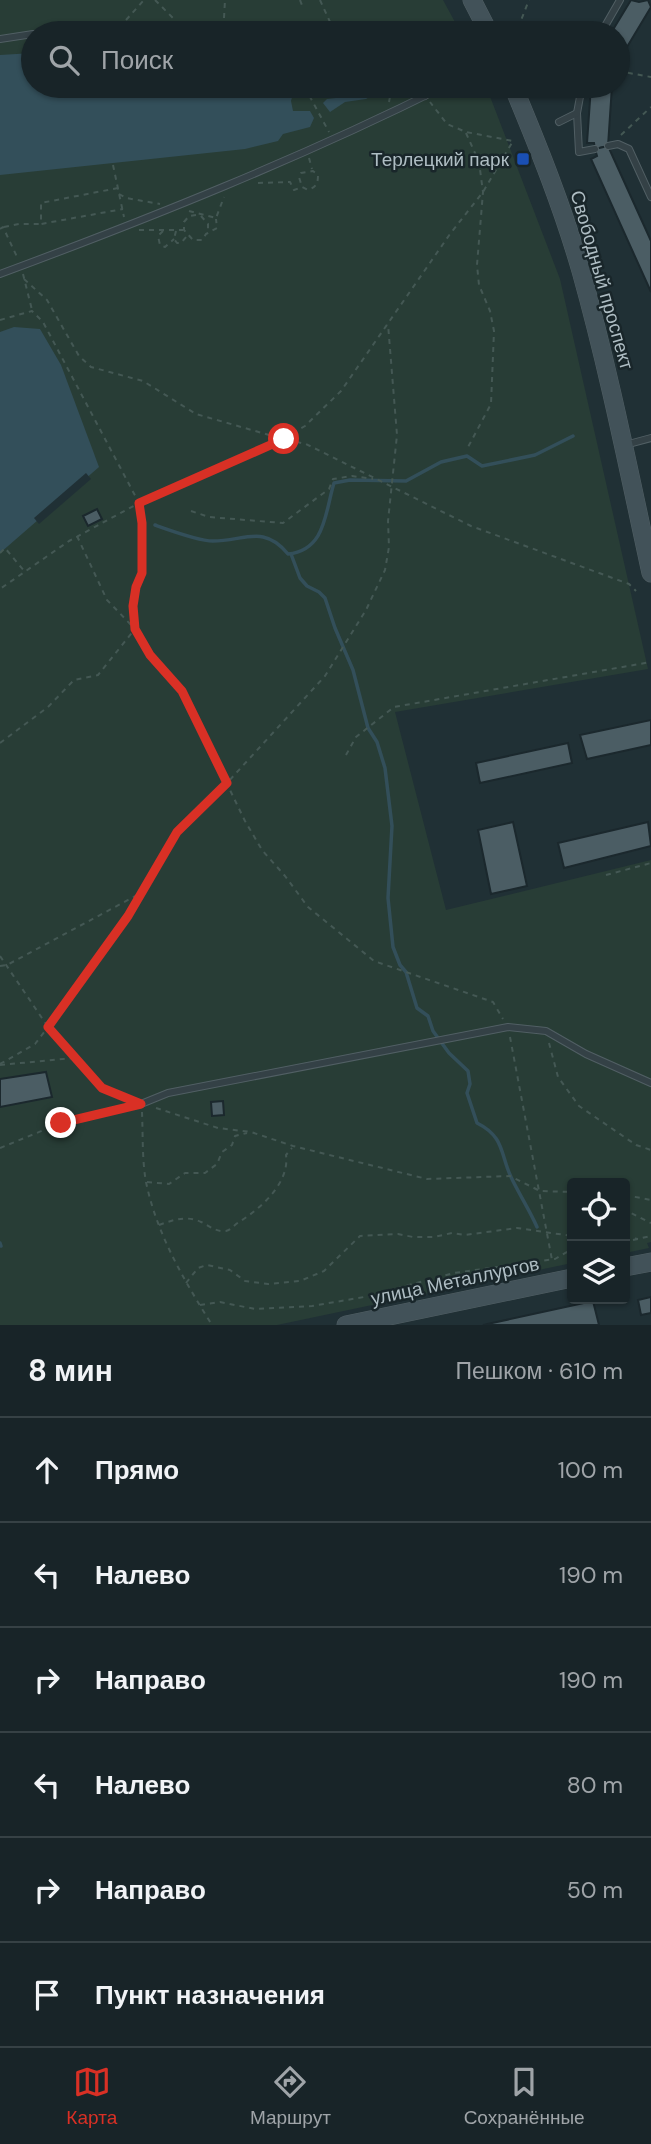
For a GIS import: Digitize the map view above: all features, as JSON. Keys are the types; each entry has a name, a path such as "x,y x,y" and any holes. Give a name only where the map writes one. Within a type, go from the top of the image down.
{"main road":[{"path":"472,0 483,21"},
{"name":"Свободный проспект","path":"518,98 548,174 580,269 604,357 651,573"},
{"path":"630,1267 651,1262"},
{"name":"улица Металлургов","path":"346,1325 567,1279"}],"lane":[{"path":"608,21 620,0"},
{"path":"0,38 21,35"},
{"path":"0,274 308,150 421,98"},
{"path":"580,98 577,113 579,152 595,149"},
{"path":"559,122 577,113"},
{"path":"608,146 618,144 629,149 651,197"},
{"path":"624,445 651,438"},
{"path":"141,1104 168,1093 508,1027 546,1031 586,1055 651,1083"}],"path":[{"path":"125,21 144,0"},
{"path":"155,0 177,21"},
{"path":"223,21 225,0"},
{"path":"300,0 303,8"},
{"path":"320,0 330,21"},
{"path":"521,21 529,0"},
{"path":"630,73 651,77"},
{"path":"310,98 320,119 334,139"},
{"path":"382,117 390,98"},
{"path":"0,589 77,536 139,503 284,439 305,426 341,390 450,234 483,192 513,141 466,132 447,124 427,98"},
{"path":"618,144 622,133 651,107"},
{"path":"466,132 480,162 483,192 477,265 479,285 490,311 494,331 491,404 467,449"},
{"path":"299,177 302,187 308,190 315,187 318,176 313,171 308,150"},
{"path":"113,165 126,225"},
{"path":"254,183 290,183 301,173 313,171"},
{"path":"208,233 206,219 199,214 190,216 184,222 184,230 192,240 202,240 217,228 216,218 229,183"},
{"path":"290,183 294,190 302,187"},
{"path":"41,225 41,203 118,188"},
{"path":"119,194 126,198 174,206 216,218"},
{"path":"3,228 19,224 41,225 123,209"},
{"path":"138,230 184,230"},
{"path":"164,230 158,236 160,245 165,247 174,239 177,230"},
{"path":"174,239 181,243 187,236"},
{"path":"24,279 47,300 79,356 91,367 143,382 196,414 306,444 471,526 629,584 636,591"},
{"path":"0,320 32,311 43,322 139,503 142,523 142,573 136,587 133,606 135,629 99,675 74,680 48,707 0,743"},
{"path":"0,1065 35,1044 128,916 177,832 227,783 325,677 366,610 385,570 389,547 388,521 397,435 388,324"},
{"path":"191,511 209,517 283,523 329,489 333,479 352,475 377,479"},
{"path":"77,536 107,600 135,629 150,655 182,691 244,821 262,850 308,907 374,961 493,1002 508,1027 552,1259"},
{"path":"0,552 5,548 25,572"},
{"path":"346,755 356,737 394,707 651,662"},
{"path":"606,875 651,863"},
{"path":"0,966 7,965 142,892"},
{"path":"0,956 48,1027 102,1088 141,1104 218,1128 251,1132 293,1146 427,1179 510,1176 540,1191 567,1192"},
{"path":"546,1031 558,1077 579,1106 636,1145 651,1150"},
{"path":"0,1065 75,1058"},
{"path":"0,1148 61,1123 141,1104"},
{"path":"141,1104 146,1182 158,1226 186,1283 212,1325"},
{"path":"146,1182 169,1184 185,1174 205,1173 217,1164 222,1152 232,1145 235,1136 251,1132"},
{"path":"158,1226 179,1218 197,1220 213,1230 228,1231 252,1216 269,1197 283,1176 287,1165 286,1155 293,1146"},
{"path":"630,1196 651,1200"},
{"path":"630,1212 651,1223"},
{"path":"186,1283 198,1268 206,1265 230,1270 245,1281 268,1284 300,1281 324,1270 360,1236 398,1234 434,1237 517,1228 567,1235"},
{"path":"630,1244 651,1236"},
{"path":"630,1238 639,1239"},
{"path":"200,1305 220,1303 255,1309 312,1306 364,1297 454,1273 552,1259 567,1252"}],"green space":[{"path":"0,0 443,0 454,21 21,21 21,98 491,98 560,279 648,669 395,712 446,910 651,860 649,1248 630,1252 630,1178 567,1178 567,1264 277,1325 0,1325"}],"water":[{"path":"21,54 21,98 292,98 293,111 310,111 314,118 310,127 283,134 278,141 245,149 0,175 0,55"},
{"path":"368,98 345,102 330,112 323,103 327,99"},
{"path":"14,327 40,329 61,365 99,467 0,553 0,332"}],"pier":[{"path":"86,473 91,479 39,524 34,518"}],"building":[{"path":"631,0 648,0 651,7 630,42 630,21 618,21"},
{"path":"590,98 611,98 608,146 595,149 594,143 587,143"},
{"path":"608,146 651,241 651,292 591,159 597,156 595,149"},
{"path":"97,509 102,519 88,526 83,516"},
{"path":"651,720 651,745 587,759 580,735"},
{"path":"568,743 572,763 480,783 476,763"},
{"path":"513,822 527,886 491,894 478,830"},
{"path":"648,822 651,846 564,868 558,843"},
{"path":"46,1072 52,1097 0,1107 0,1079"},
{"path":"223,1101 224,1115 212,1116 211,1102"},
{"path":"651,1297 651,1313 641,1315 638,1300"},
{"path":"579,1304 594,1304 599,1325 483,1325"}],"waterway":[{"path":"155,525 207,541 262,537 271,539 288,554 301,551 317,537 326,517 334,483 350,480 406,481 441,462 467,456 482,466 535,455 573,436"},
{"path":"291,554 300,578 325,598 353,670 368,728 377,742 385,768 392,826 388,898 393,947 406,972 417,1008 428,1016 433,1031 449,1053 468,1071 470,1084 467,1093 477,1123 497,1140 511,1177 537,1227"}],"place":[{"name":"Терлецкий парк","path":"523,159"}],"route":[{"path":"61,1123 141,1104 102,1088 48,1027 128,916 177,832 227,783 182,691 150,655 135,629 133,606 136,587 142,573 143,552 139,503 284,439"}]}
